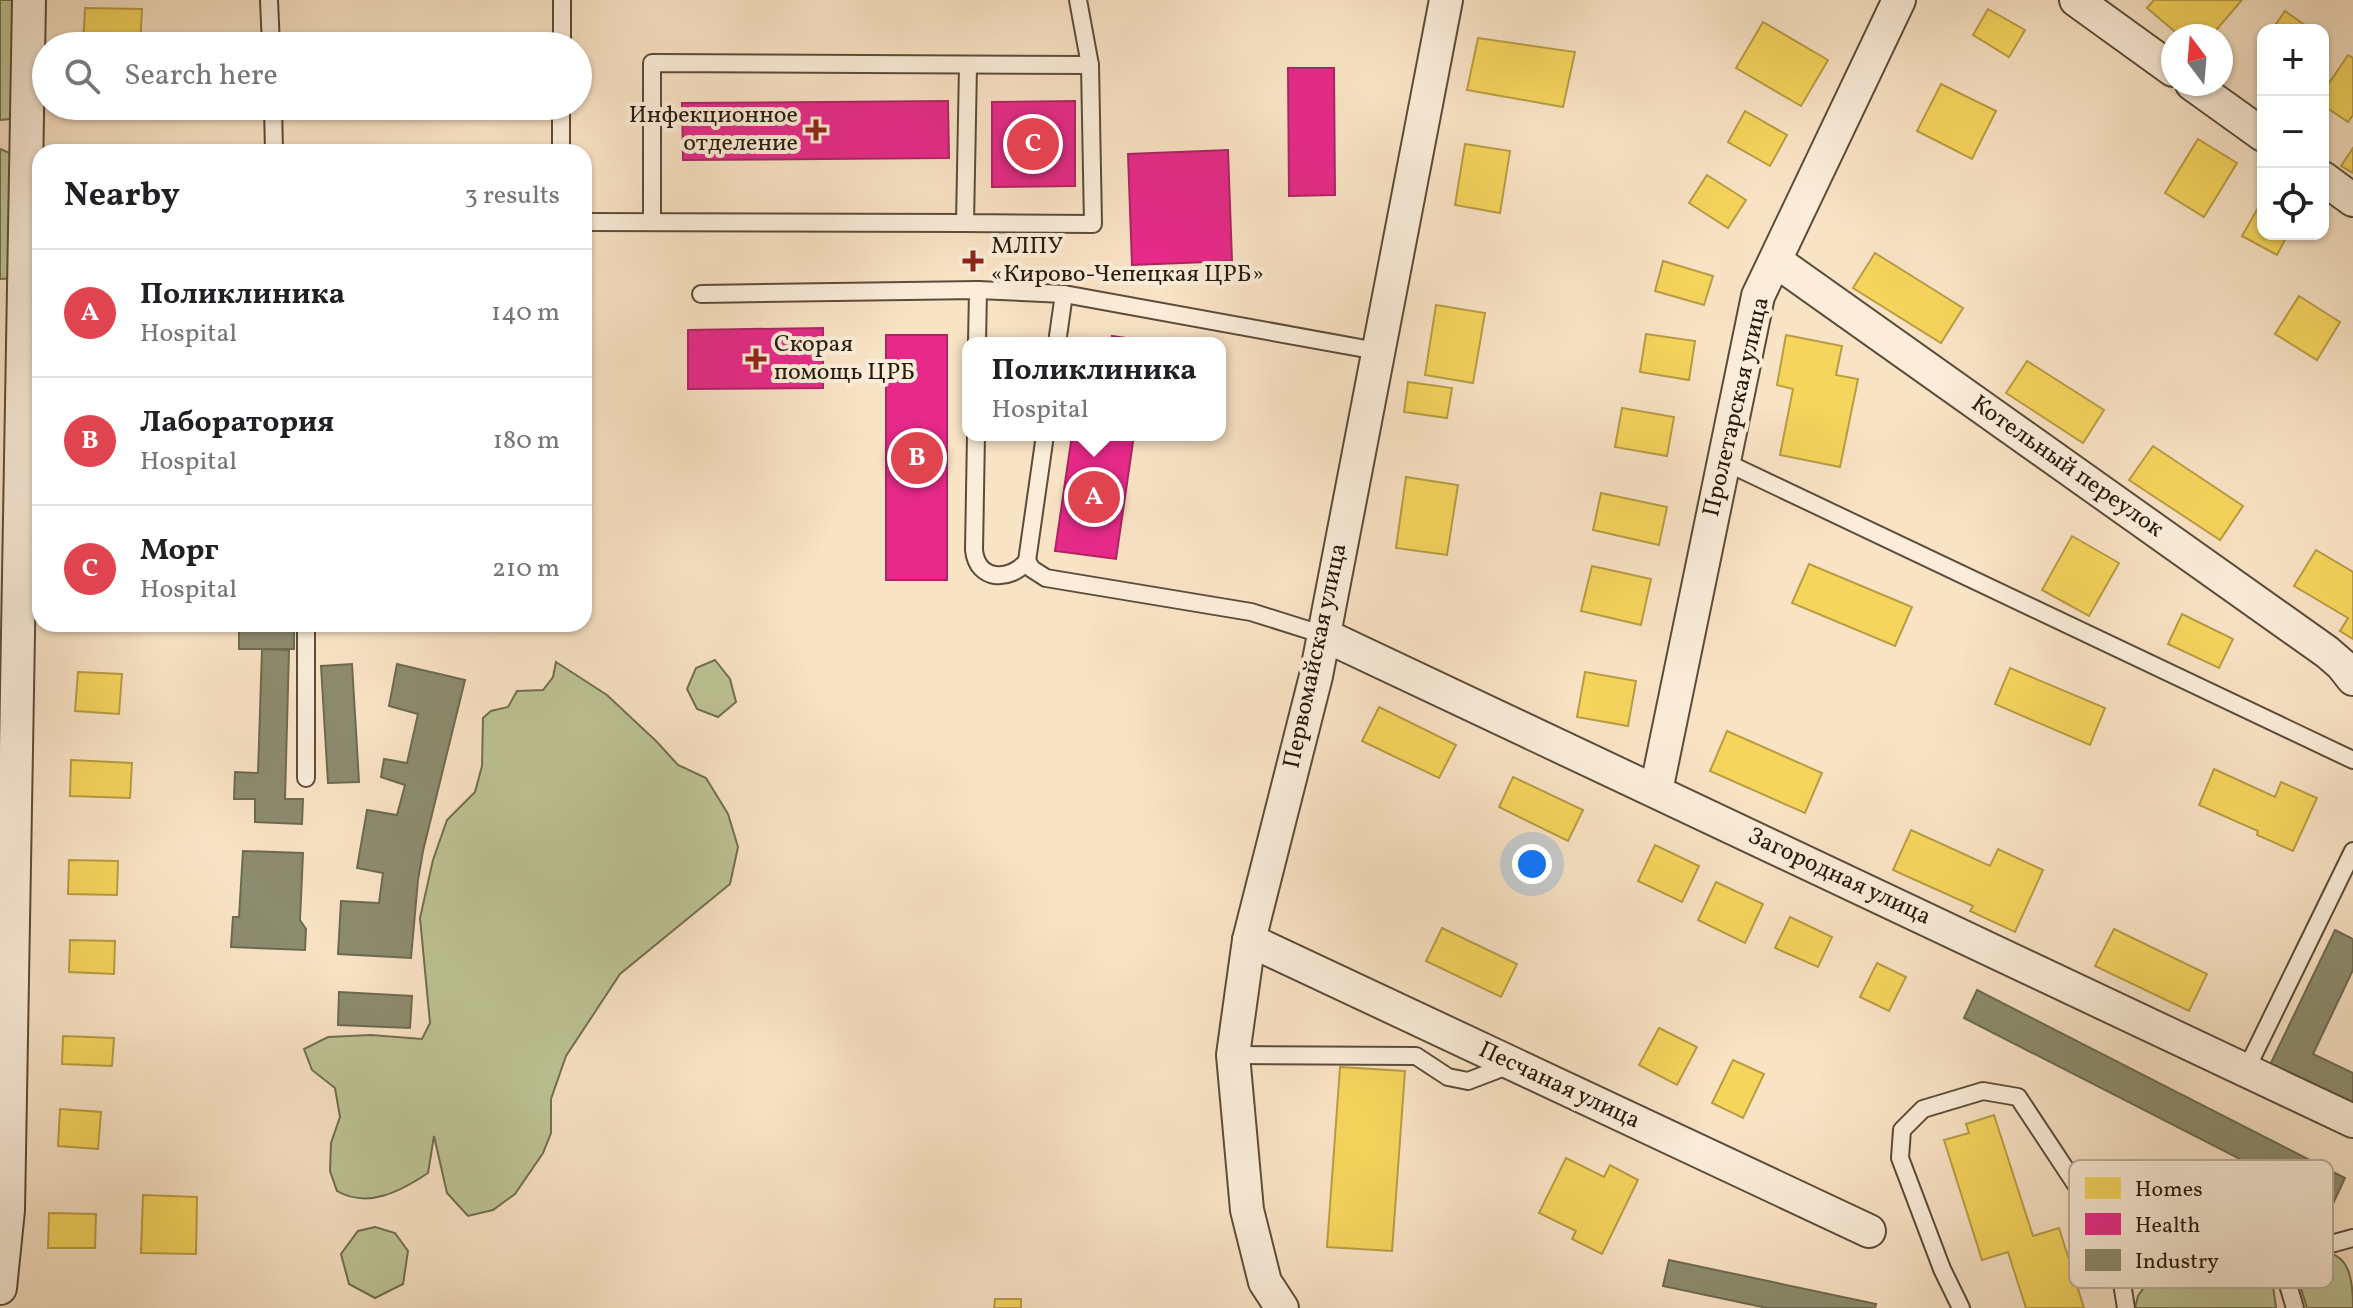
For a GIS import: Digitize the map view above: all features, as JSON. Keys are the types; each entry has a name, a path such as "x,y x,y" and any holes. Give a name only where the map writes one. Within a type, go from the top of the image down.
{"street":[{"path":"0,1288 8,1210 29,0"},
{"name":"Первомайская улица","path":"1282,1308 1265,1282 1247,1210 1233,1055 1249,940 1316,676 1446,0"},
{"name":"Пролетарская улица","path":"1656,791 1758,296 1899,0"},
{"path":"2076,0 2161,61"},
{"path":"2209,96 2257,131"},
{"path":"2329,182 2353,200"},
{"name":"Котельный переулок","path":"1776,261 2327,652 2353,679"},
{"name":"Загородная улица","path":"1324,635 2353,1121"},
{"name":"Песчаная улица","path":"1249,940 1869,1231"}],"lane":[{"path":"269,0 270,32"},
{"path":"562,0 562,32"},
{"path":"592,222 1093,224 1090,65 1078,0"},
{"path":"652,222 652,63 1090,65"},
{"path":"965,223 968,66"},
{"path":"273,120 274,144"},
{"path":"561,120 561,144"},
{"path":"701,294 978,290 1064,294 1377,351"},
{"path":"977,337 978,290"},
{"path":"1058,337 1064,294"},
{"path":"976,441 976,564 987,573 998,574 1015,572 1027,561 1044,441"},
{"path":"1723,461 2353,760"},
{"path":"1027,561 1032,569 1046,578 1251,612 1324,635"},
{"path":"306,632 306,778"},
{"path":"2246,1070 2353,851"},
{"path":"1233,1055 1416,1056 1448,1077 1468,1081 1512,1064"},
{"path":"1961,1308 1942,1269 1900,1158 1902,1130 1923,1109 1983,1091 2018,1097 2069,1174"},
{"path":"2123,1288 2126,1308"},
{"path":"2289,1288 2295,1308"}],"green space":[{"path":"0,0 42,0 36,32 32,32 32,54 20,118 0,120"},
{"path":"0,149 19,157 17,278 0,279"},
{"path":"715,660 730,679 736,702 718,717 697,709 687,689 696,668"},
{"path":"556,662 607,695 678,765 706,778 728,814 738,847 730,884 620,974 566,1056 551,1099 551,1133 543,1153 515,1194 493,1210 468,1216 447,1193 434,1136 428,1173 384,1196 349,1196 337,1191 330,1171 331,1143 340,1117 335,1088 312,1070 304,1049 328,1037 371,1035 422,1039 430,1023 420,918 433,860 447,820 475,792 482,766 483,718 491,711 508,707 517,691 543,690 553,677"},
{"path":"375,1227 395,1233 408,1251 403,1284 375,1298 349,1284 341,1254 358,1231"},
{"path":"2335,1255 2342,1260 2349,1274 2353,1308 2307,1308 2300,1288 2333,1288"},
{"path":"2144,1288 2273,1288 2276,1308 2135,1308"}],"building: Homes":[{"path":"2154,0 2242,0 2221,24 2166,24 2147,8"},
{"path":"85,8 142,9 141,32 84,32"},
{"path":"1988,9 2025,30 2009,57 1973,35"},
{"path":"2285,11 2303,24 2276,24"},
{"path":"1763,22 1828,60 1801,106 1736,68"},
{"path":"1478,38 1575,52 1563,107 1467,90"},
{"path":"2348,55 2353,58 2353,115 2348,122 2329,109 2329,83"},
{"path":"1941,84 1996,111 1972,159 1917,131"},
{"path":"1745,111 1787,135 1770,166 1728,142"},
{"path":"2198,139 2237,163 2204,217 2165,193"},
{"path":"1465,144 1510,151 1500,213 1455,205"},
{"path":"2353,148 2353,173 2341,166"},
{"path":"1707,175 1746,200 1728,228 1689,203"},
{"path":"2257,210 2257,240 2285,240 2277,255 2242,236"},
{"path":"1875,253 1963,308 1941,343 1853,288"},
{"path":"1663,261 1713,276 1704,305 1655,291"},
{"path":"2299,296 2340,322 2317,360 2275,334"},
{"path":"1436,305 1485,313 1473,383 1425,375"},
{"path":"1646,334 1695,341 1689,380 1640,372"},
{"path":"1786,335 1842,346 1836,375 1858,379 1840,467 1780,455 1793,389 1777,385"},
{"path":"2027,361 2104,410 2083,443 2006,393"},
{"path":"1408,382 1452,388 1447,418 1404,412"},
{"path":"1622,408 1674,417 1667,456 1615,447"},
{"path":"2153,446 2243,506 2220,540 2129,480"},
{"path":"1406,477 1458,485 1447,555 1396,548"},
{"path":"1601,493 1667,507 1659,545 1593,530"},
{"path":"2072,536 2119,563 2089,616 2042,590"},
{"path":"2316,550 2353,572 2353,639 2340,631 2348,618 2294,586"},
{"path":"1809,564 1912,607 1895,646 1792,603"},
{"path":"1592,566 1651,579 1641,625 1581,611"},
{"path":"2182,614 2233,639 2219,668 2168,644"},
{"path":"2010,668 2105,708 2090,745 1995,704"},
{"path":"78,672 122,674 119,714 75,711"},
{"path":"1585,672 1636,681 1628,726 1577,717"},
{"path":"1379,707 1456,745 1439,778 1362,741"},
{"path":"1727,731 1822,773 1805,813 1710,771"},
{"path":"71,760 132,763 130,798 70,796"},
{"path":"2214,769 2275,797 2281,782 2317,798 2293,851 2257,835 2258,831 2199,805"},
{"path":"1513,777 1583,810 1568,841 1499,807"},
{"path":"1911,830 1990,866 1998,849 2043,870 2015,932 1970,911 1973,906 1893,870"},
{"path":"1655,845 1699,866 1682,902 1638,881"},
{"path":"69,860 118,861 117,895 68,894"},
{"path":"1716,882 1763,904 1745,943 1698,920"},
{"path":"1790,917 1832,937 1818,967 1775,948"},
{"path":"1442,928 1517,964 1501,997 1426,961"},
{"path":"2114,929 2207,974 2189,1011 2095,966"},
{"path":"70,940 115,941 114,974 69,972"},
{"path":"1877,963 1906,977 1889,1011 1860,997"},
{"path":"1659,1028 1697,1047 1677,1085 1639,1065"},
{"path":"63,1036 114,1038 112,1066 62,1064"},
{"path":"1733,1060 1764,1074 1743,1118 1712,1103"},
{"path":"1340,1067 1405,1071 1392,1251 1327,1247"},
{"path":"60,1109 101,1112 98,1149 58,1146"},
{"path":"1994,1115 2033,1236 2059,1228 2069,1260 2069,1288 2078,1288 2084,1308 2026,1308 2008,1252 1982,1260 1944,1140 1969,1133 1966,1124"},
{"path":"1566,1158 1604,1177 1610,1165 1638,1180 1602,1254 1572,1239 1576,1231 1539,1213"},
{"path":"143,1195 197,1197 196,1254 141,1253"},
{"path":"49,1213 96,1214 95,1248 48,1248"},
{"path":"995,1299 1021,1299 1021,1308 994,1308"}],"building: Health":[{"path":"1288,68 1334,68 1335,195 1289,196"},
{"name":"Инфекционное отделение","path":"948,101 949,158 683,160 682,103"},
{"path":"1075,101 1075,186 992,187 992,102"},
{"path":"1228,150 1232,261 1132,265 1128,154"},
{"name":"Скорая помощь ЦРБ","path":"823,328 823,388 688,389 688,330"},
{"path":"886,335 947,335 947,580 886,580"},
{"path":"1071,441 1133,441 1116,559 1055,551"}],"building: Industry":[{"path":"239,632 294,632 294,649 239,649"},
{"path":"262,649 289,650 285,799 303,799 302,824 255,822 255,799 234,799 235,772 258,773"},
{"path":"352,664 359,782 328,783 321,666"},
{"path":"397,664 465,680 423,851 411,958 338,954 341,901 379,903 383,873 357,868 367,810 397,815 405,785 381,777 384,759 407,763 418,714 389,706"},
{"path":"243,851 303,853 300,920 306,929 305,950 231,947 233,917 239,917"},
{"path":"2335,930 2353,939 2353,970 2313,1054 2353,1073 2353,1112 2267,1071"},
{"path":"1977,990 2310,1160 2242,1160 1964,1018"},
{"path":"339,992 412,996 410,1028 338,1025"},
{"path":"2333,1172 2345,1178 2333,1204"},
{"path":"1669,1260 1876,1304 1875,1308 1767,1308 1663,1286"}],"place":[{"name":"Инфекционное отделение","path":"816,130"},
{"name":"Морг","path":"1033,144"},
{"name":"МЛПУ «Кирово-Чепецкая ЦРБ»","path":"973,261"},
{"name":"Скорая помощь ЦРБ","path":"756,359"},
{"name":"Лаборатория","path":"917,458"},
{"name":"Поликлиника","path":"1094,497"}]}
